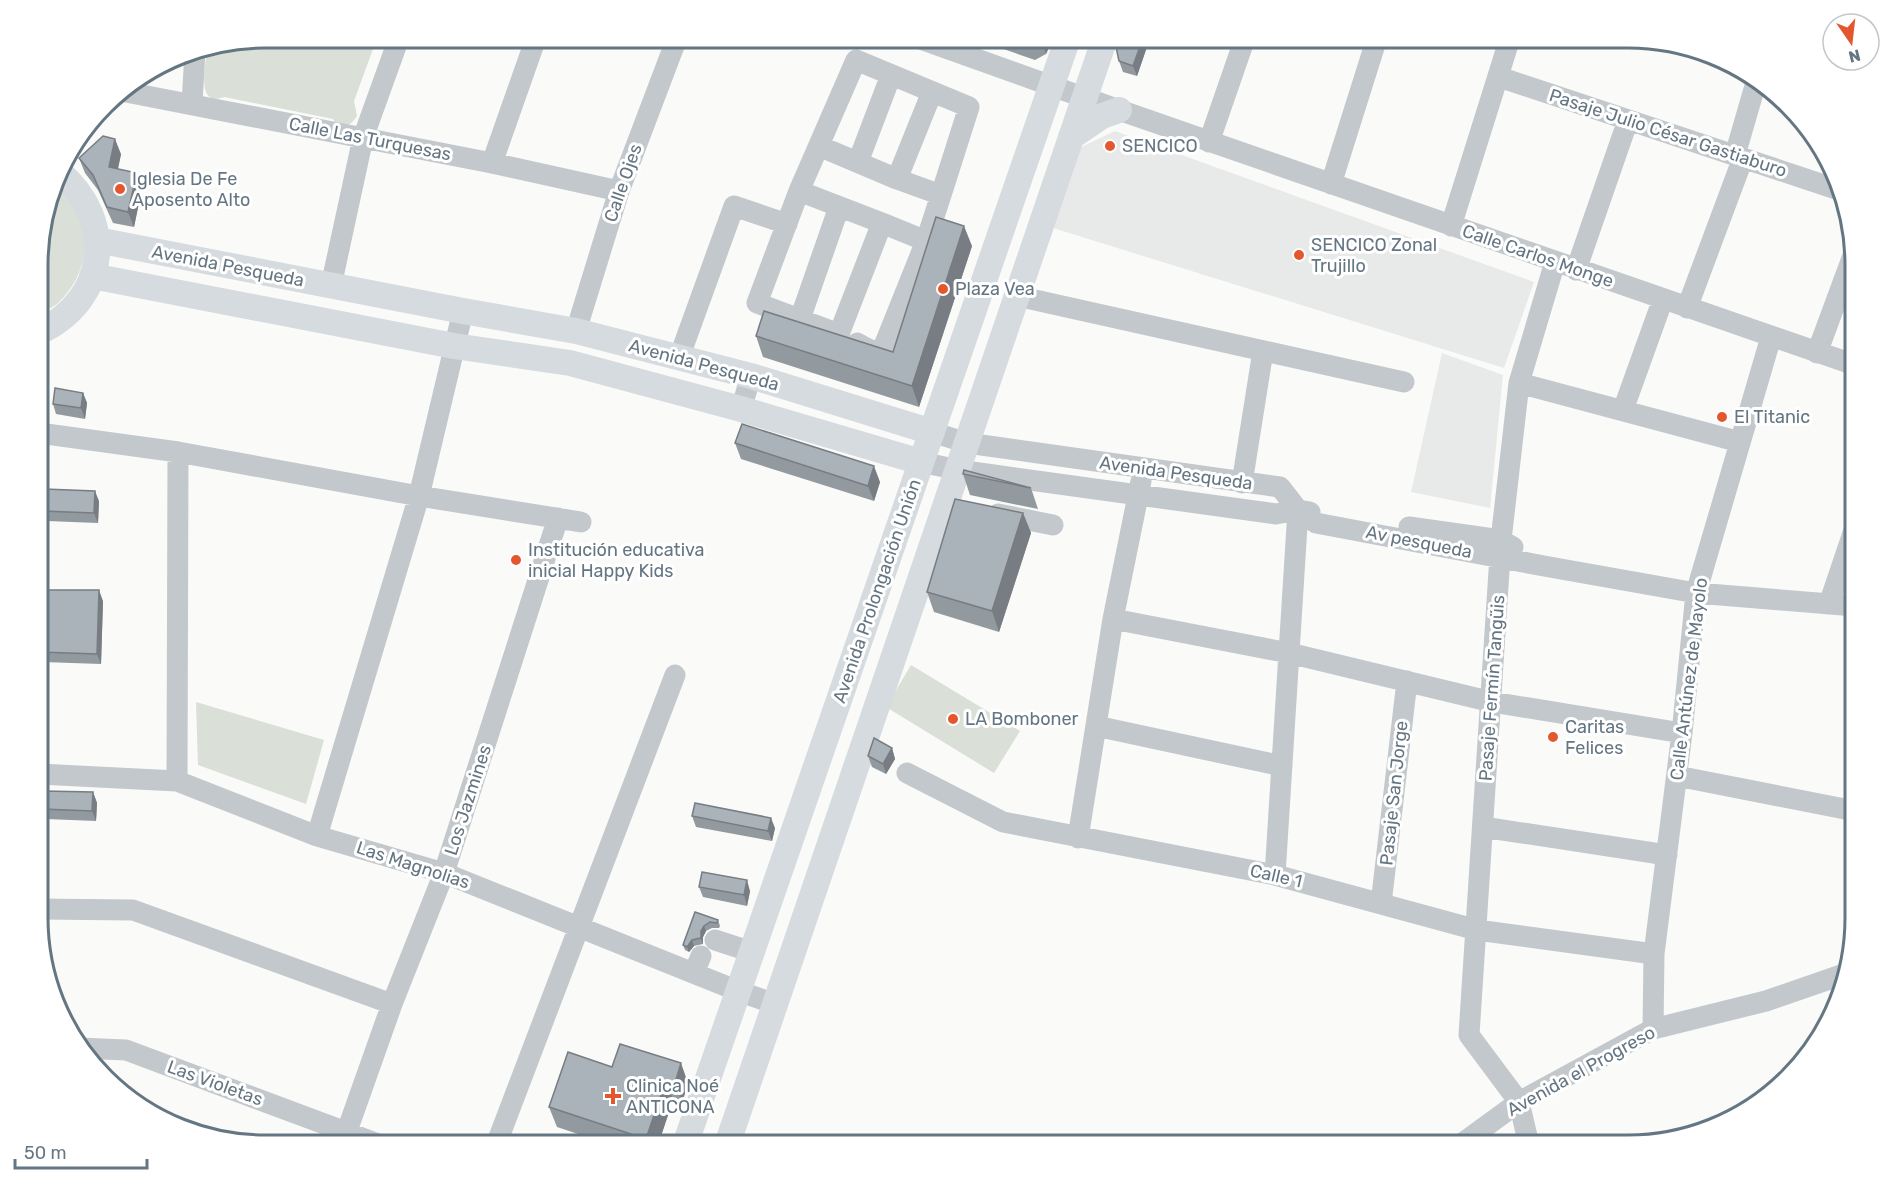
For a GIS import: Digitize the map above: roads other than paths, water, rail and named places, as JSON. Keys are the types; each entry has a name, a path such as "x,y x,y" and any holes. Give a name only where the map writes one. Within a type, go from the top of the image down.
{"main road":[{"name":"Avenida Prolongación Unión","path":"688,1135 1065,48"},
{"name":"Avenida Prolongación Unión","path":"730,1135 864,743 964,506 958,470 1102,48"},
{"path":"1071,137 1102,116 1119,110"},
{"path":"48,328 72,309 84,294 96,259 97,240 92,214 79,191 66,179"},
{"name":"Avenida Pesqueda","path":"97,240 576,331 751,376 932,432"},
{"name":"Avenida Pesqueda","path":"92,276 454,346 570,363 741,408 921,462"},
{"path":"828,731 864,743"}],"street":[{"path":"331,286 363,138 395,48"},
{"path":"492,163 532,48"},
{"name":"Calle Ojes","path":"576,331 619,191 673,48"},
{"name":"Calle Carlos Monge","path":"946,48 1209,142 1845,362"},
{"path":"1209,142 1242,48"},
{"path":"1332,184 1373,48"},
{"path":"1451,225 1507,48"},
{"path":"856,60 891,75 969,107 926,241 882,351 870,350 839,334 758,303 799,191 856,60"},
{"path":"192,104 194,61"},
{"path":"858,162 891,75"},
{"name":"Pasaje Julio César Gastiaburo","path":"1499,77 1830,187"},
{"path":"1687,308 1739,157 1755,89"},
{"path":"897,179 932,92"},
{"name":"Calle Las Turquesas","path":"134,93 492,163 619,191"},
{"path":"1576,270 1628,120"},
{"path":"819,146 941,195"},
{"path":"799,191 926,241"},
{"path":"679,358 734,206 787,224"},
{"path":"800,319 839,207"},
{"path":"839,334 882,223"},
{"name":"Pasaje Fermín Tangüis","path":"1520,1102 1469,1035 1501,549 1519,382 1555,262"},
{"path":"1817,353 1845,277"},
{"path":"1017,296 1404,382"},
{"path":"1623,410 1663,299"},
{"path":"317,836 419,496 464,311"},
{"name":"Calle Antúnez de Mayolo","path":"1653,1029 1654,954 1677,776 1696,593 1771,337"},
{"path":"1242,483 1263,351"},
{"path":"741,408 751,376"},
{"path":"1519,382 1740,442"},
{"name":"Avenida Pesqueda","path":"932,432 967,442 1280,487 1298,510"},
{"path":"48,434 178,452 419,496 581,522"},
{"path":"177,781 178,452"},
{"name":"Avenida Pesqueda","path":"921,462 958,470 1276,514 1298,510 1501,549"},
{"path":"1078,838 1113,619 1144,469"},
{"path":"964,506 1053,525"},
{"path":"1275,875 1298,510"},
{"name":"Los Jazmines","path":"346,1135 392,1004 444,873 558,518"},
{"path":"1501,549 1544,566 1696,593 1845,605"},
{"path":"1829,604 1845,557"},
{"path":"1113,619 1289,653 1492,702 1682,733"},
{"path":"500,1135 675,675"},
{"name":"Pasaje San Jorge","path":"1381,904 1407,681"},
{"path":"1096,726 1282,766"},
{"name":"Las Magnolias","path":"48,774 177,781 317,836 444,873 579,927 697,965 738,991 775,1004"},
{"name":"Calle 1","path":"907,774 1003,822 1275,875 1477,930 1654,954"},
{"path":"1677,776 1845,809"},
{"path":"1483,827 1666,855"},
{"path":"48,909 133,910 392,1004"},
{"path":"715,940 752,952"},
{"name":"Avenida el Progreso","path":"1474,1135 1520,1102 1653,1029 1766,1001 1837,977"},
{"name":"Las Violetas","path":"92,1049 126,1050 338,1135"},
{"path":"1520,1102 1527,1135"}],"place":[{"name":"SENCICO","path":"1110,146"},
{"name":"Iglesia De Fe Aposento Alto","path":"120,189"},
{"name":"SENCICO Zonal Trujillo","path":"1299,255"},
{"name":"Plaza Vea","path":"943,289"},
{"name":"El Titanic","path":"1722,417"},
{"name":"Institución educativa inicial Happy Kids","path":"516,560"},
{"name":"LA Bomboner","path":"953,719"},
{"name":"Caritas Felices","path":"1553,737"},
{"name":"Clinica Noé ANTICONA","path":"613,1096"}]}
